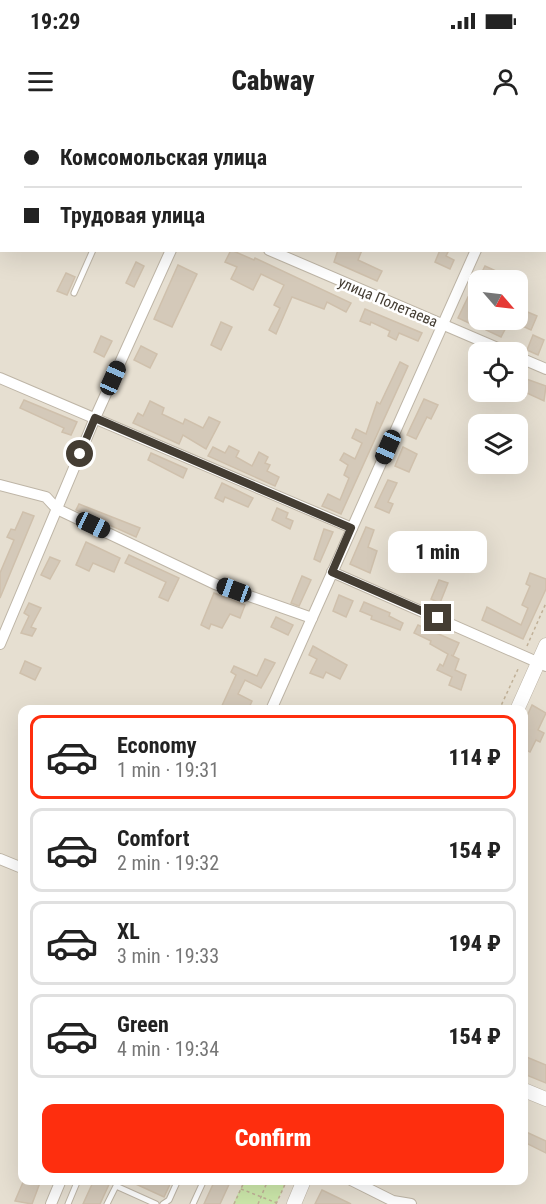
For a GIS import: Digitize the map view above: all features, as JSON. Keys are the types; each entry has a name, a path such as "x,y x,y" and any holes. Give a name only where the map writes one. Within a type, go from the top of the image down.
{"street":[{"path":"0,644 95,418 170,252"},
{"name":"улица Полетаева","path":"274,252 483,342"},
{"path":"273,705 475,252"},
{"path":"528,361 546,369"},
{"path":"0,378 351,528"},
{"path":"0,485 46,497 57,509 215,584 312,618"},
{"path":"332,572 542,664"},
{"path":"520,705 542,664 546,645"},
{"path":"0,858 18,866"},
{"path":"528,1092 546,1100"},
{"path":"51,1204 59,1185"},
{"path":"294,1204 302,1185"},
{"path":"361,1185 393,1202 411,1204"}],"lane":[{"path":"74,293 92,252"},
{"path":"68,1204 76,1185"},
{"path":"163,1204 169,1200 176,1185"},
{"path":"194,1204 202,1185"},
{"path":"107,1204 116,1186 156,1204"}],"path":[{"path":"527,646 546,603"},
{"path":"501,705 519,667"},
{"path":"234,1204 243,1185"},
{"path":"258,1204 266,1185"},
{"path":"241,1189 277,1203 285,1185"}],"shaded area":[{"path":"0,252 546,252 546,1204 0,1204"}],"green space":[{"path":"242,1185 285,1185 276,1204 233,1204"}],"building":[{"path":"230,252 254,260 255,258 351,303 346,312 327,302 324,309 292,297 276,334 269,330 280,308 274,305 284,285 261,274 253,290 231,279 237,267 225,262"},
{"path":"337,252 361,252 358,260 382,271 377,281 334,262"},
{"path":"439,252 448,252 446,256 454,260 450,269 435,262"},
{"path":"136,262 144,266 134,287 126,283"},
{"path":"178,265 197,274 172,327 154,319"},
{"path":"66,273 75,277 67,295 57,291"},
{"path":"468,297 468,323 458,318"},
{"path":"365,309 422,333 418,341 399,333 396,340 388,336 390,331 371,322 370,325 360,321"},
{"path":"528,312 537,316 531,330 528,329"},
{"path":"221,322 232,327 221,350 211,345"},
{"path":"486,330 505,330 501,337"},
{"path":"533,335 544,340 538,355 528,350"},
{"path":"101,336 112,341 104,357 94,352"},
{"path":"141,346 157,354 150,368 134,360"},
{"path":"400,362 408,366 341,514 322,506 328,494 340,500 349,478 344,475 348,465 340,460 344,453 355,459 362,443 352,438 356,429 366,434 377,402 380,404"},
{"path":"528,380 546,386 544,401 528,393"},
{"path":"424,399 438,405 431,419 427,417 416,439 407,435"},
{"path":"24,400 77,422 71,435 62,432 64,428 20,408"},
{"path":"150,401 164,408 162,414 183,424 185,419 203,428 209,417 220,422 206,449 183,435 179,444 133,423 138,413 143,416"},
{"path":"229,446 239,451 236,457 252,466 259,452 268,457 265,463 270,465 267,471 279,477 275,486 208,456 213,447 225,453"},
{"path":"403,447 417,454 409,472 395,466"},
{"path":"151,453 187,469 183,478 148,460"},
{"path":"388,480 397,483 388,502 393,504 389,513 375,507"},
{"path":"222,483 253,498 248,507 225,497 223,502 215,498"},
{"path":"79,504 140,528 136,537 76,510"},
{"path":"277,508 288,513 286,518 293,521 290,529 272,520"},
{"path":"23,512 34,516 0,598 0,573 14,540 7,537 11,529 15,530"},
{"path":"366,527 374,530 368,547 377,551 370,573 350,564"},
{"path":"324,529 333,532 320,562 314,559"},
{"path":"86,542 120,558 114,572 93,563 89,571 76,565"},
{"path":"129,555 179,578 168,601 159,597 166,582 125,563"},
{"path":"50,557 60,561 50,579 41,575"},
{"path":"530,573 546,579 546,589 523,639 482,620 487,607 521,625 528,608 522,605 530,586 526,584"},
{"path":"302,576 311,580 299,606 291,603"},
{"path":"439,580 448,583 440,603 431,599"},
{"path":"214,593 245,605 240,618 230,614 222,628 211,624 209,629 201,625"},
{"path":"339,595 353,601 346,617 333,611"},
{"path":"364,602 390,613 389,616 403,623 400,630 371,619 372,616 360,611"},
{"path":"29,603 41,608 31,627 36,629 32,636 21,633 29,616 24,613"},
{"path":"276,617 293,625 288,635 271,627"},
{"path":"418,625 459,643 453,656 459,659 455,670 466,675 461,690 449,685 452,677 437,670 440,664 443,666 448,654 430,644 431,641 414,633"},
{"path":"313,646 347,665 340,679 326,672 323,678 310,673 317,659 309,655"},
{"path":"265,659 275,663 261,688 245,680 238,694 252,701 250,705 222,705 236,675 231,672 234,666 257,676"},
{"path":"25,661 41,668 35,680 20,673"},
{"path":"532,705 546,713 538,730 544,733 540,742 536,740 530,752 528,751 528,714"},
{"path":"528,1058 546,1065 546,1083 528,1076"},
{"path":"528,1133 546,1141 546,1153 528,1144"},
{"path":"22,1185 39,1185 32,1204 15,1201"},
{"path":"92,1185 109,1185 100,1204 83,1204"},
{"path":"138,1185 170,1185 164,1197"},
{"path":"213,1185 229,1185 220,1204 204,1204"},
{"path":"322,1190 351,1204 315,1204"}],"route":[{"path":"80,454 95,418 351,528 332,572 438,618"}]}
